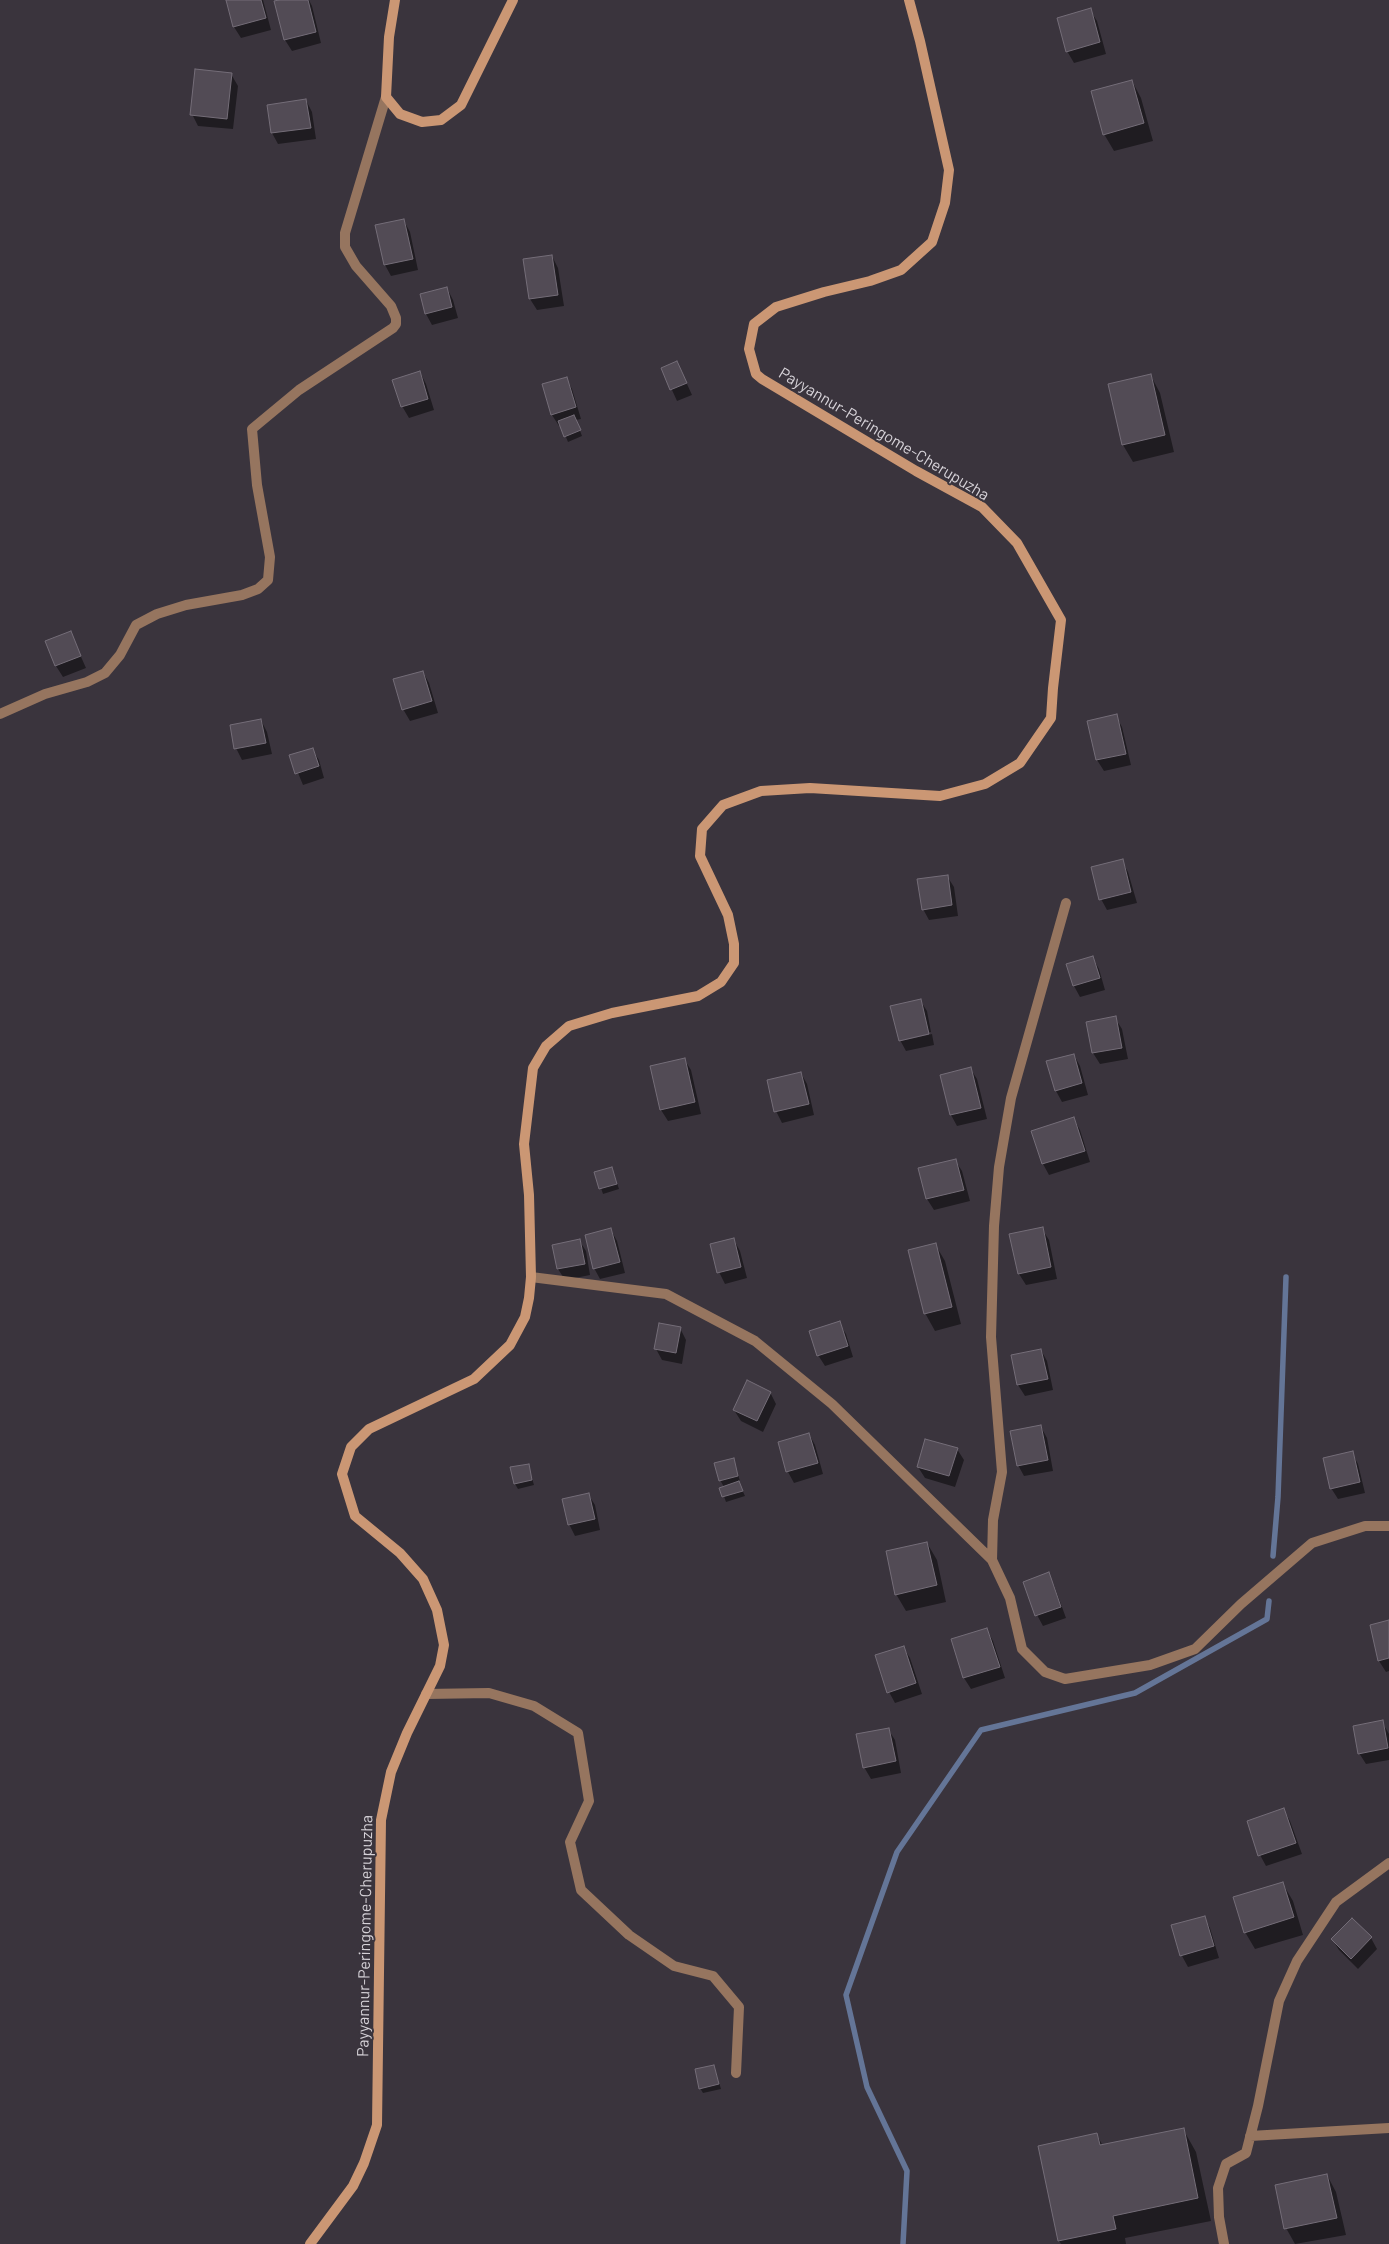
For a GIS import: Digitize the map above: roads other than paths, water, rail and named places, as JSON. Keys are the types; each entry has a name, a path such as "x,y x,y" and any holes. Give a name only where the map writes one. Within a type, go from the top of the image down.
{"main road":[{"path":"395,0 390,37 386,97 400,114 422,122 441,120 461,105 513,0"},
{"name":"Payyannur-Peringome-Cherupuzha","path":"310,2244 353,2186 364,2163 377,2125 380,1820 391,1772 407,1732 440,1666 444,1645 437,1610 423,1579 400,1552 355,1516 342,1474 351,1447 369,1429 474,1378 510,1345 524,1317 529,1298 531,1277 529,1195 524,1144 533,1068 546,1046 569,1026 612,1013 698,996 721,982 730,970 734,963 734,944 728,915 700,856 702,829 723,805 761,791 810,788 940,796 958,792 985,784 1020,763 1051,718 1061,620 1017,543 982,507 916,471 762,379 756,374 749,349 754,324 776,307 824,292 870,281 901,270 932,242 945,203 949,170 909,0"}],"street":[{"path":"0,714 45,694 87,682 105,673 120,655 136,625 157,614 186,605 242,596 258,589 268,580 270,557 257,485 252,429 299,390 393,328 396,324 396,318 391,306 356,266 345,246 345,233 386,97"},
{"path":"992,1560 993,1520 1002,1472 991,1337 994,1226 999,1167 1011,1098 1066,903"},
{"path":"531,1277 666,1294 755,1341 832,1404 992,1560 1010,1598 1022,1649 1044,1672 1065,1679 1150,1665 1195,1649 1241,1604 1312,1543 1365,1526 1389,1526"},
{"path":"426,1694 489,1693 534,1706 578,1733 589,1800 570,1842 581,1890 629,1935 674,1966 713,1976 739,2007 736,2072"},
{"path":"1224,2244 1218,2217 1218,2188 1226,2164 1246,2153 1278,2002 1297,1961 1336,1902 1389,1864"},
{"path":"1250,2136 1389,2128"}],"waterway":[{"path":"1273,1556 1278,1497 1286,1277"},
{"path":"903,2244 907,2171 867,2087 846,1995 897,1852 981,1730 1135,1693 1267,1619 1269,1601"}]}
